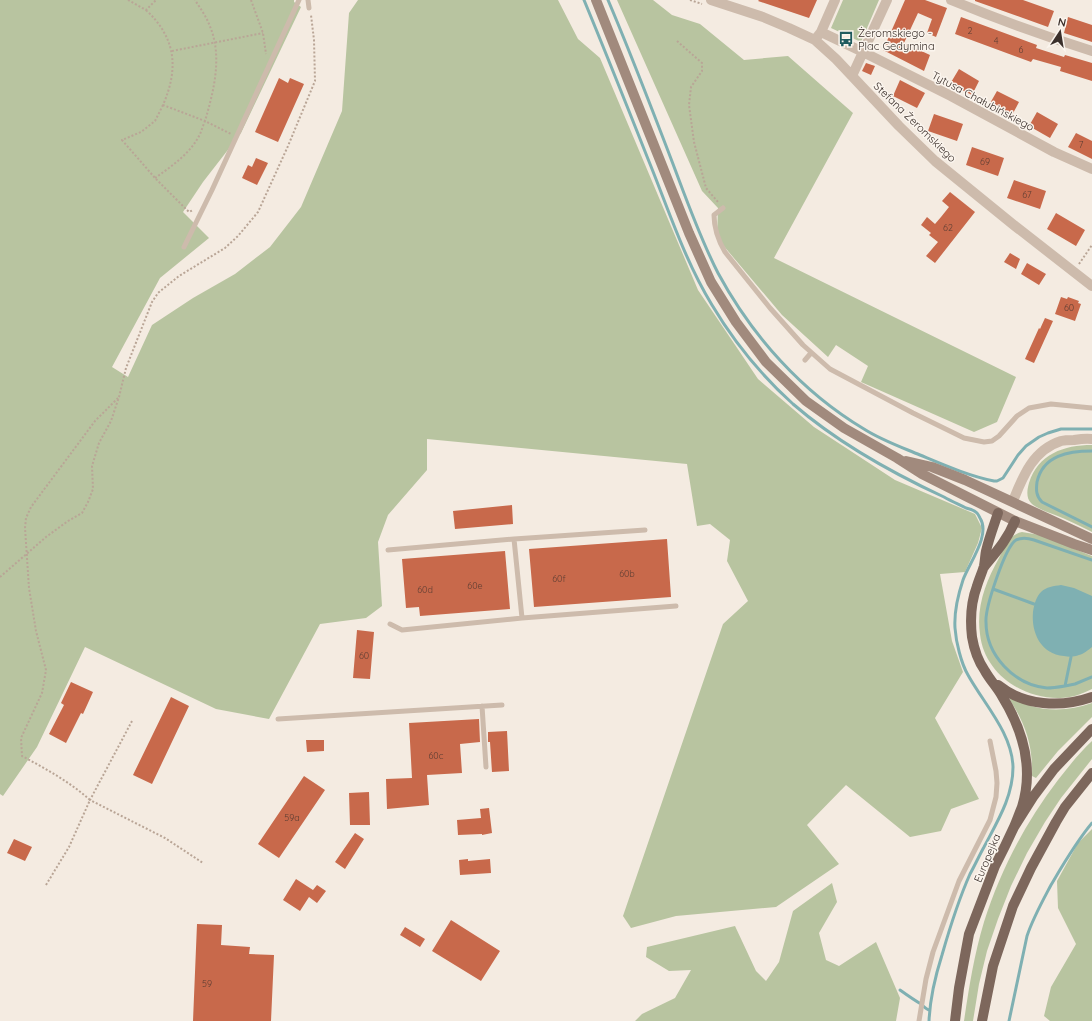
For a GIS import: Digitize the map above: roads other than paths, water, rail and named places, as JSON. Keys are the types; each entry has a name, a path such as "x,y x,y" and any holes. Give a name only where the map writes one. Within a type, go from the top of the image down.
{"main road":[{"path":"998,513 986,550 984,567 976,586 971,613 972,638 979,661 984,671 1003,689 1026,700 1052,704 1066,703 1092,697"},
{"path":"984,567 998,551 1015,521"},
{"path":"992,680 1014,719 1024,744 1026,757 1024,796 1014,827"},
{"name":"Europejka","path":"955,1021 958,988 969,934 995,866 1014,827 1033,798 1054,770 1092,729"},
{"path":"982,1021 994,966 1013,906 1047,837 1065,807 1092,773"},
{"path":"1078,790 1092,780"}],"street":[{"path":"596,0 688,232 711,282 736,322 766,362 806,401 844,428 929,478 1015,521 1092,550"},
{"name":"Stefana Żeromskiego","path":"711,0 763,17 789,28 818,36 836,59 899,126 935,161 1092,286"},
{"path":"818,36 835,0"},
{"path":"852,76 887,0"},
{"path":"951,0 1060,41 1092,51"},
{"name":"Tytusa Chałubińskiego","path":"818,36 863,52 951,96 1054,152 1092,169"},
{"path":"1013,501 1026,472 1035,458 1045,449 1061,441 1092,438"},
{"path":"897,458 932,467 965,480 1092,539"},
{"path":"998,513 1003,505 1007,502 1013,501"},
{"path":"1013,501 1017,511 1015,521"}],"lane":[{"path":"184,247 204,207 299,0"},
{"path":"308,0 310,8"},
{"path":"723,208 714,215 714,224 719,242 725,252 770,308 803,345 830,369 964,438 984,442 992,441 999,436 1017,416 1028,408 1051,404 1092,408"},
{"path":"805,360 811,352"},
{"path":"388,550 514,539 646,530"},
{"path":"514,539 522,618"},
{"path":"390,624 402,630 522,618 676,606"},
{"path":"278,719 502,705"},
{"path":"482,706 486,767"},
{"path":"919,1021 926,978 933,952 959,881 990,820 996,797 996,771 990,741"}],"water":[{"path":"1061,585 1074,588 1092,596 1092,647 1083,654 1070,657 1056,654 1044,647 1036,635 1033,620 1035,604 1041,592 1050,587"}],"waterway":[{"path":"584,0 693,270 720,319 739,345 759,370 781,393 810,418 846,444 884,467 966,508 975,511 983,525 981,541 963,580 957,604 955,616 956,634 959,652 965,670 996,719 1008,742 1013,767 1012,778 1003,809 970,874 954,914 935,979 930,1004 929,1021"},
{"path":"608,0 694,219 718,273 746,319 780,361 820,398 841,414 877,437 957,470 994,481 1003,478 1018,455 1026,446 1039,437 1061,429 1092,429"},
{"path":"1092,451 1075,452 1058,456 1045,466 1040,473 1037,482 1037,493 1042,502 1092,527"},
{"path":"1071,657 1065,686 1054,688 1035,686 1013,674 1004,666 991,646 987,634 986,622 989,604 1001,565 1012,545 1018,539 1032,539 1092,560"},
{"path":"993,589 1034,604"},
{"path":"1065,686 1075,684 1092,677"},
{"path":"1009,1021 1027,936 1032,923 1051,885 1075,845 1092,823"},
{"path":"900,990 929,1010"}],"place":[{"name":"Żeromskiego - Plac Gedymina","path":"846,39"}]}
